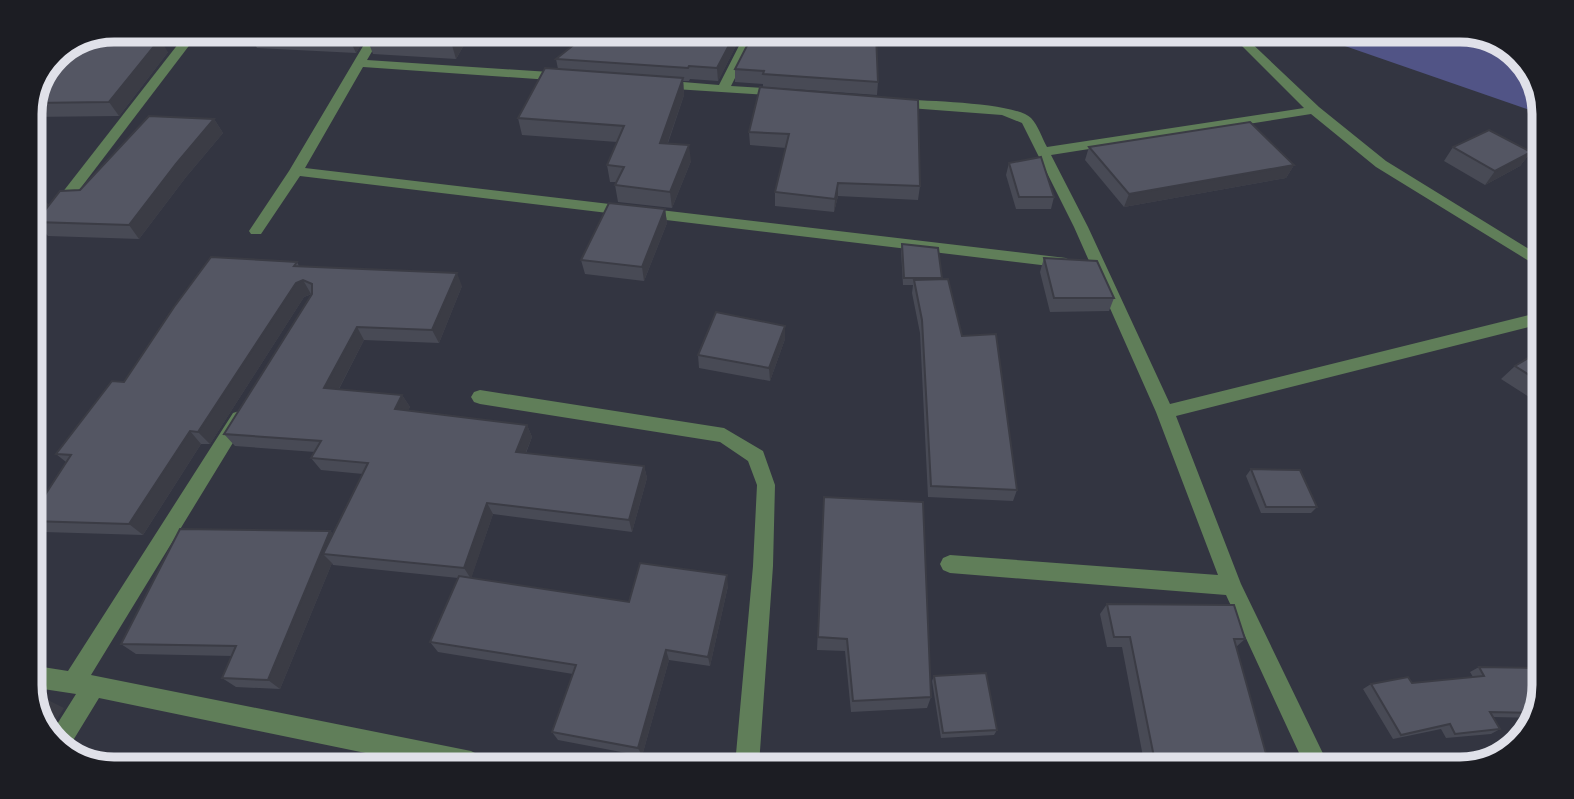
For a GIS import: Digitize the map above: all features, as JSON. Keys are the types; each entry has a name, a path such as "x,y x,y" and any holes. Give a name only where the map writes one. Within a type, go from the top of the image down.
{"street":[{"path":"42,228 185,42"},
{"path":"256,232 296,171 372,42"},
{"path":"723,89 747,42"},
{"path":"1244,42 1314,110 1381,164 1532,258"},
{"path":"360,63 575,78"},
{"path":"642,83 801,95"},
{"path":"881,102 1018,115 1027,121 1166,412 1232,586 1313,757"},
{"path":"1042,152 1314,110"},
{"path":"296,171 1099,267"},
{"path":"1166,412 1532,319"},
{"path":"480,397 724,435 756,456 766,485 763,566 748,757"},
{"path":"62,735 83,685 247,406"},
{"path":"950,564 1232,586"},
{"path":"42,678 441,757"}],"shaded area":[{"path":"1333,42 1479,44 1500,54 1514,66 1525,82 1532,111"}],"building":[{"path":"158,42 109,102 43,103 49,82 57,70 78,52 104,43"},
{"path":"389,42 454,42 452,45"},
{"path":"731,42 717,68 556,59 576,43"},
{"path":"749,42 876,42 878,82 763,74 764,71 735,69"},
{"path":"545,68 683,78 660,143 689,145 670,192 615,185 624,167 607,165 624,126 518,118"},
{"path":"760,87 918,100 920,186 838,183 835,199 775,192 789,134 749,132"},
{"path":"149,116 214,119 129,225 42,222 42,214 60,191 80,190"},
{"path":"1250,122 1294,165 1129,194 1089,147"},
{"path":"1489,130 1531,152 1495,171 1453,147"},
{"path":"1041,157 1054,197 1019,197 1009,163"},
{"path":"609,203 665,209 642,267 581,260"},
{"path":"902,244 938,248 942,278 904,278"},
{"path":"211,257 297,262 294,266 457,273 432,330 357,327 324,388 402,395 395,409 527,425 516,452 644,466 629,520 487,503 464,568 323,554 368,463 311,458 321,441 224,434 312,294 312,284 303,280 296,283 198,432 190,431 129,524 42,521 42,500 71,455 56,454 112,381 124,382"},
{"path":"1044,258 1097,261 1114,298 1054,298"},
{"path":"948,279 962,336 996,334 1017,490 931,486 922,320 914,280"},
{"path":"716,312 785,326 769,368 698,355"},
{"path":"1532,356 1532,377 1515,366"},
{"path":"1251,469 1300,470 1317,507 1266,507"},
{"path":"824,497 923,502 931,697 853,701 847,639 818,637"},
{"path":"180,529 330,531 268,680 222,678 236,646 121,644"},
{"path":"640,563 727,575 708,657 666,650 638,748 552,732 576,665 430,642 459,576 629,602"},
{"path":"1107,604 1234,605 1245,639 1234,639 1267,757 1154,757 1130,637 1114,637"},
{"path":"1479,667 1532,668 1531,699 1526,713 1490,712 1500,729 1455,734 1450,724 1401,735 1371,684 1408,677 1412,683 1484,676"},
{"path":"986,673 997,730 943,733 934,676"}]}
